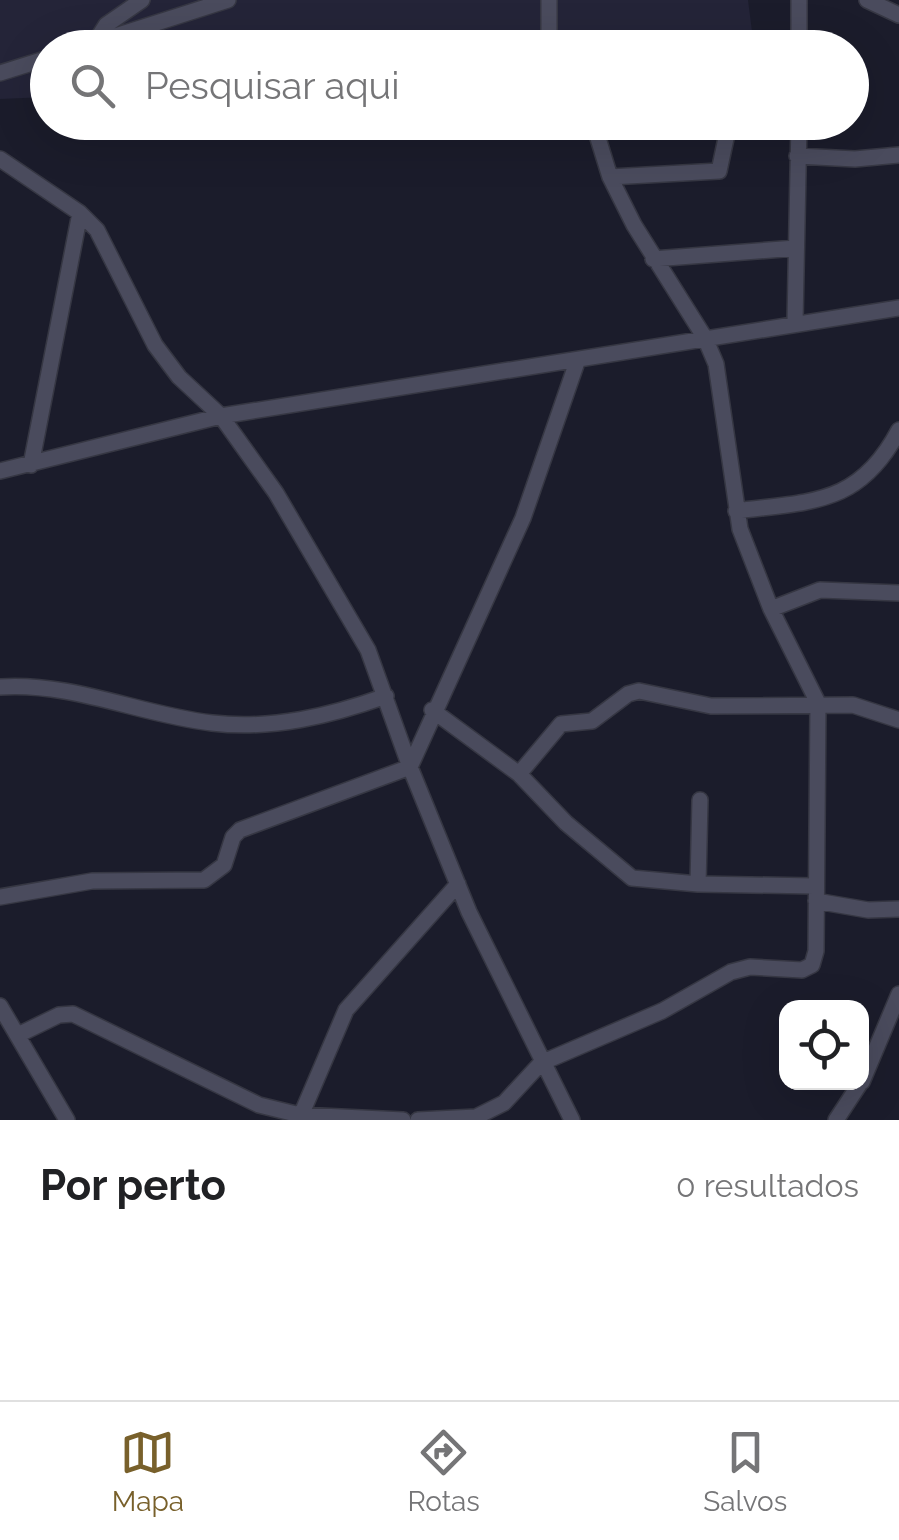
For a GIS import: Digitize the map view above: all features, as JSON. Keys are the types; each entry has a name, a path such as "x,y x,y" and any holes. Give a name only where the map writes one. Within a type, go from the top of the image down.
{"street":[{"path":"101,30 142,0"},
{"path":"137,30 228,0"},
{"path":"549,0 550,30"},
{"path":"798,30 799,0"},
{"path":"867,0 899,15"},
{"path":"0,73 30,64"},
{"path":"418,1120 476,1117 504,1103 541,1063 662,1011 731,972 750,967 802,970 812,965 818,703 770,609 736,511 721,387 705,338 652,260 610,177 599,140"},
{"path":"610,177 719,171 725,140"},
{"path":"794,322 797,140"},
{"path":"796,156 856,159 899,155"},
{"path":"0,158 80,213 112,253 155,345 179,377 221,416 276,492 368,650 458,884 541,1063 572,1120"},
{"path":"31,465 80,213"},
{"path":"652,260 796,248"},
{"path":"0,472 221,416 899,308"},
{"path":"0,898 92,882 204,880 224,865 233,838 240,830 410,767 432,710 487,604 523,518 577,362"},
{"path":"736,511 814,503 842,494 876,465 899,430"},
{"path":"770,609 820,590 899,593"},
{"path":"0,687 58,689 210,723 250,726 345,711 386,696"},
{"path":"520,774 561,724 592,721 628,694 651,693 710,706 854,705 899,720"},
{"path":"432,710 520,774 566,823 632,878 815,894 868,910 899,908"},
{"path":"698,884 700,800"},
{"path":"299,1117 346,1010 458,884"},
{"path":"869,1063 899,994"},
{"path":"0,1006 68,1120"},
{"path":"20,1034 59,1015 73,1014 258,1105 299,1117 404,1120"},
{"path":"836,1120 856,1090"}],"shaded area":[{"path":"0,0 748,0 752,30 30,30 30,98 0,99"}]}
